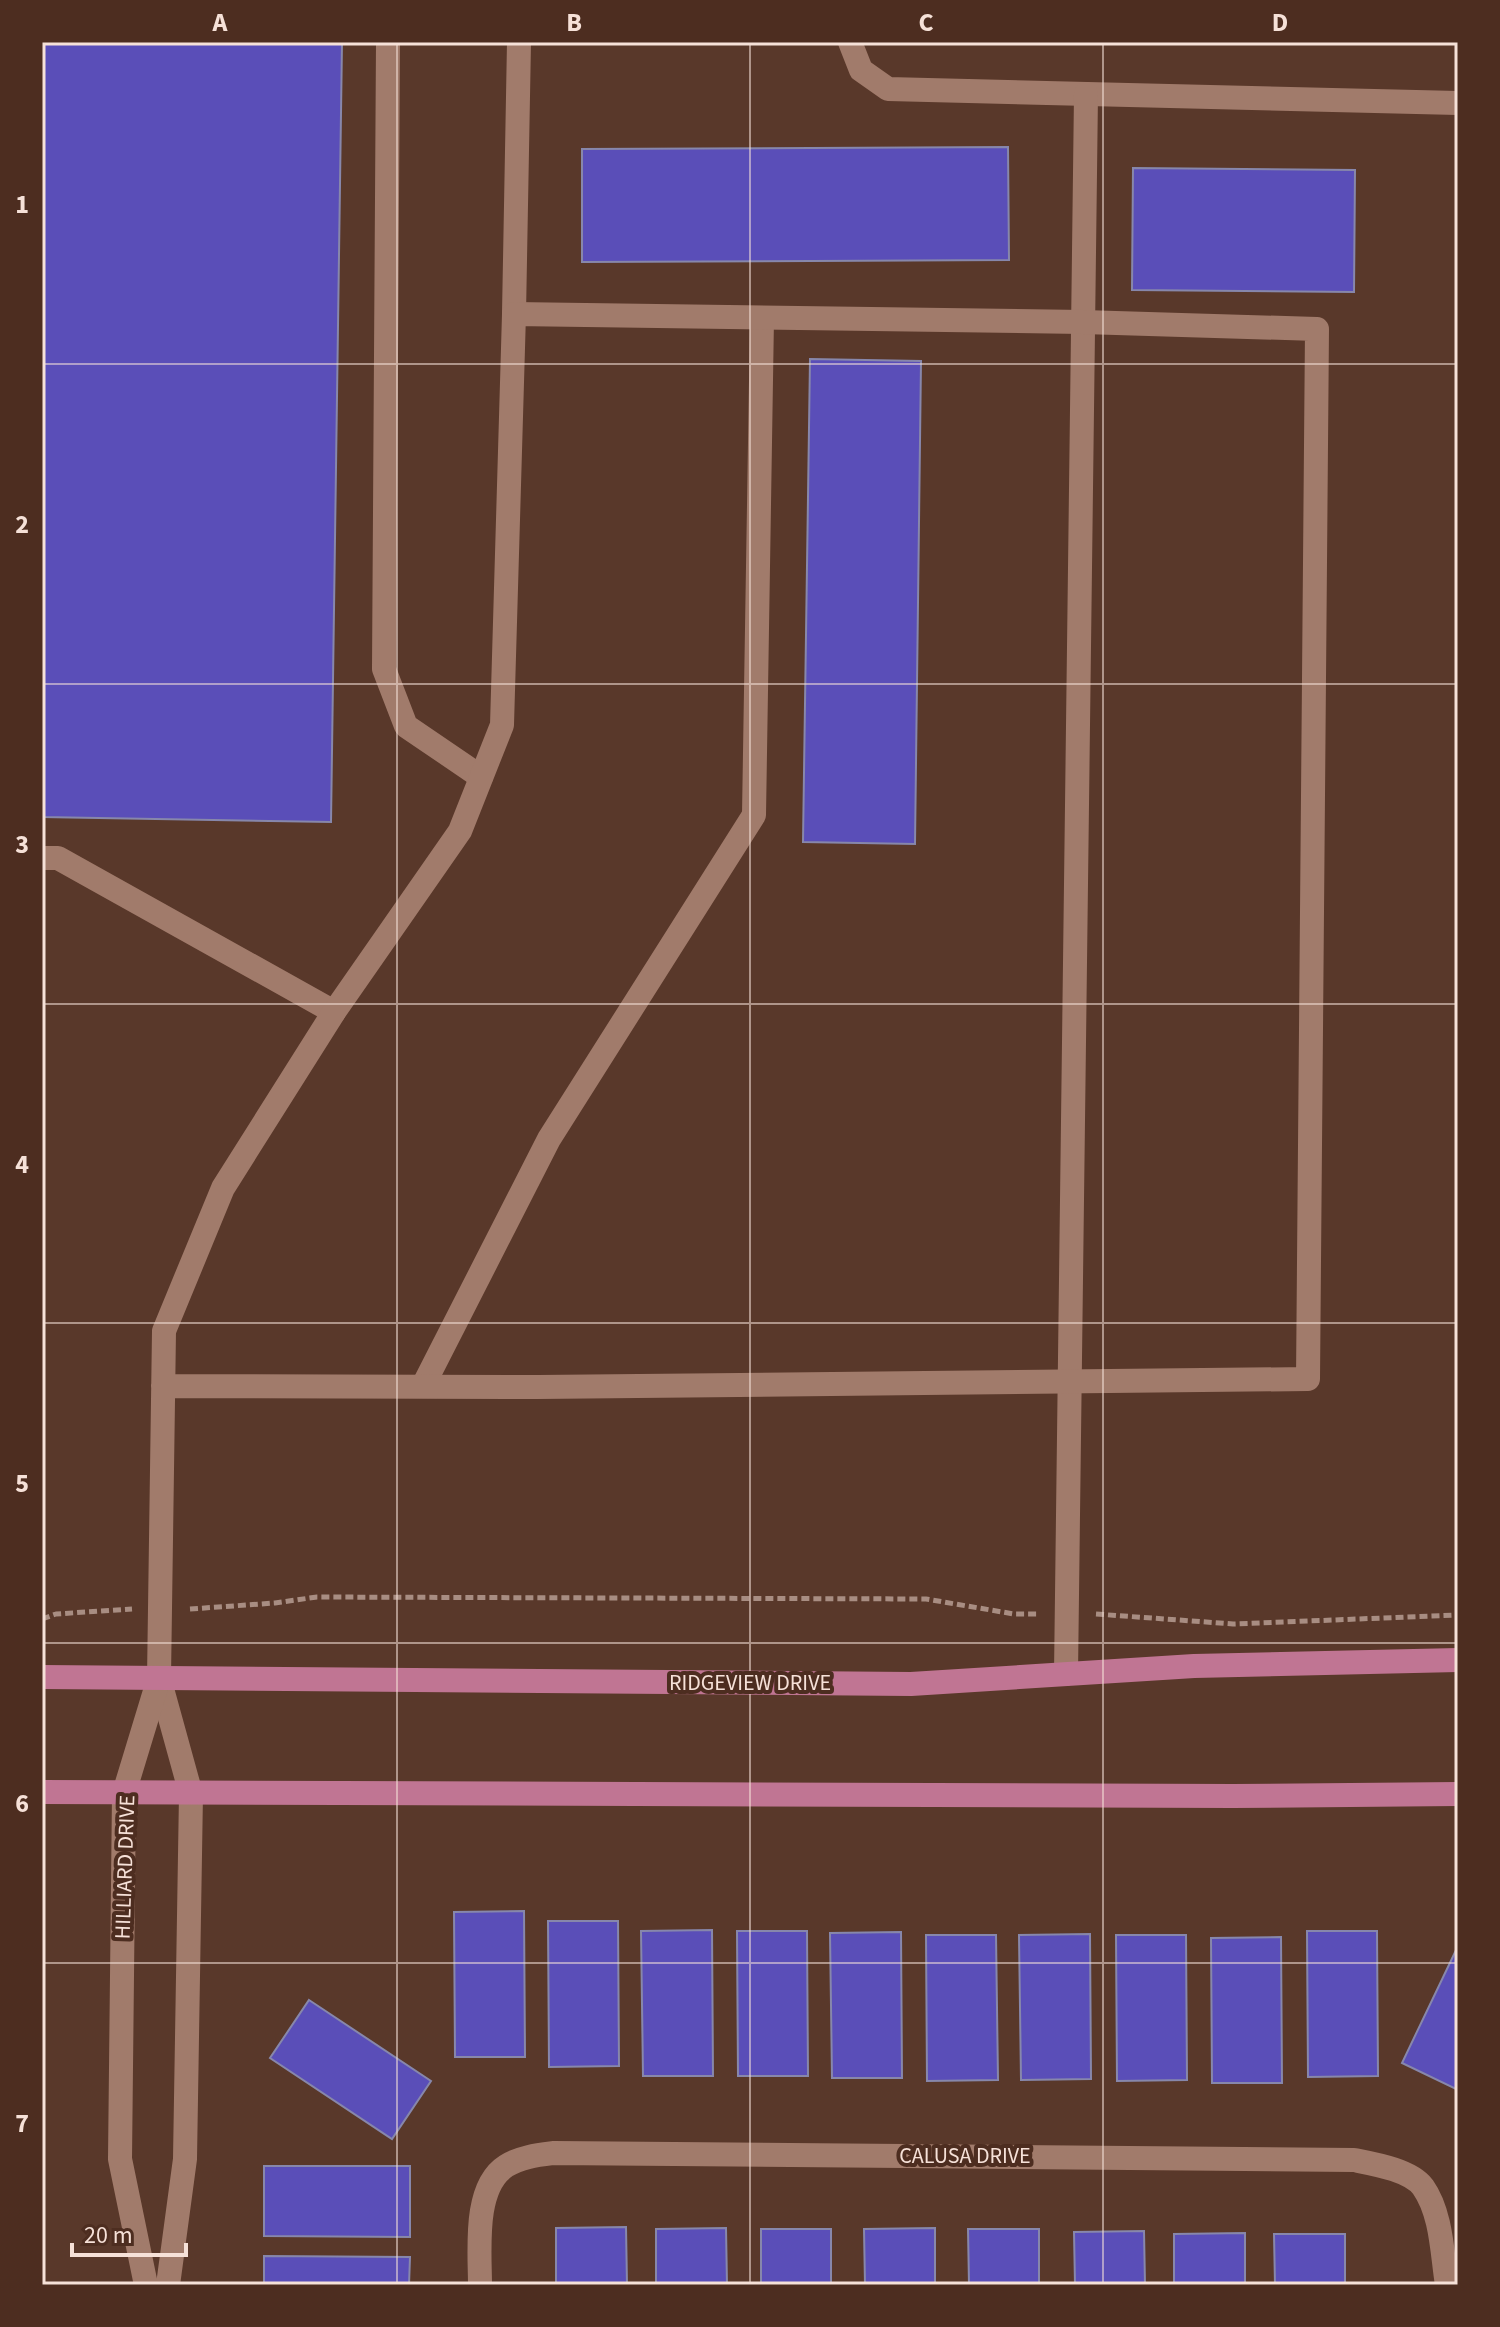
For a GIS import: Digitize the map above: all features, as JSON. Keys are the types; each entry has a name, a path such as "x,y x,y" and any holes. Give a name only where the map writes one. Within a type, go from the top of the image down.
{"main road":[{"name":"RIDGEVIEW DRIVE","path":"42,1677 911,1684 1194,1666 1458,1660"},
{"path":"42,1792 1458,1794"}],"street":[{"path":"388,42 384,669 406,726 481,777"},
{"path":"168,2285 185,2159 191,1794 159,1678 164,1331 223,1188 334,1012 460,831 502,725 519,42"},
{"path":"850,42 861,70 888,89 1458,103"},
{"path":"1066,1674 1086,94"},
{"path":"163,1386 1070,1383 1308,1379 1317,329 1083,322 514,314"},
{"path":"423,1386 549,1139 754,815 762,318"},
{"path":"42,858 58,858 334,1012"},
{"name":"HILLIARD DRIVE","path":"146,2285 120,2159 124,1793 159,1678"},
{"name":"CALUSA DRIVE","path":"480,2285 480,2218 489,2187 504,2167 525,2158 554,2153 1354,2160 1393,2168 1422,2185 1437,2218 1447,2285"}],"path":[{"path":"42,1619 70,1613 160,1608 204,1610 317,1597 926,1599 1014,1614 1123,1614 1233,1624 1458,1615"}],"building":[{"path":"42,42 342,42 331,822 42,817"},
{"path":"1008,147 1009,260 582,262 582,149"},
{"path":"1133,168 1355,170 1354,292 1132,290"},
{"path":"810,359 921,361 915,844 803,842"},
{"path":"524,1911 525,2057 455,2057 454,1912"},
{"path":"548,1921 618,1921 619,2066 549,2067"},
{"path":"712,1930 713,2076 643,2076 641,1931"},
{"path":"737,1931 807,1931 808,2076 738,2076"},
{"path":"1307,1931 1377,1931 1378,2076 1308,2077"},
{"path":"901,1932 902,2078 832,2078 830,1933"},
{"path":"1090,1934 1091,2079 1021,2080 1019,1935"},
{"path":"926,1935 996,1935 998,2080 927,2081"},
{"path":"1116,1935 1186,1935 1187,2080 1117,2081"},
{"path":"1281,1937 1282,2083 1212,2083 1211,1938"},
{"path":"1458,1946 1458,2090 1402,2063"},
{"path":"309,2000 431,2081 392,2139 270,2058"},
{"path":"264,2166 410,2166 410,2237 264,2236"},
{"path":"626,2227 627,2285 556,2285 556,2228"},
{"path":"726,2228 727,2285 656,2285 656,2229"},
{"path":"935,2228 935,2285 865,2285 864,2229"},
{"path":"761,2229 831,2229 831,2285 761,2285"},
{"path":"968,2229 1039,2229 1039,2285 969,2285"},
{"path":"1144,2231 1145,2285 1075,2285 1074,2232"},
{"path":"1245,2233 1245,2285 1174,2285 1174,2234"},
{"path":"1274,2234 1345,2234 1345,2285 1275,2285"},
{"path":"264,2256 410,2257 409,2285 264,2285"}]}
